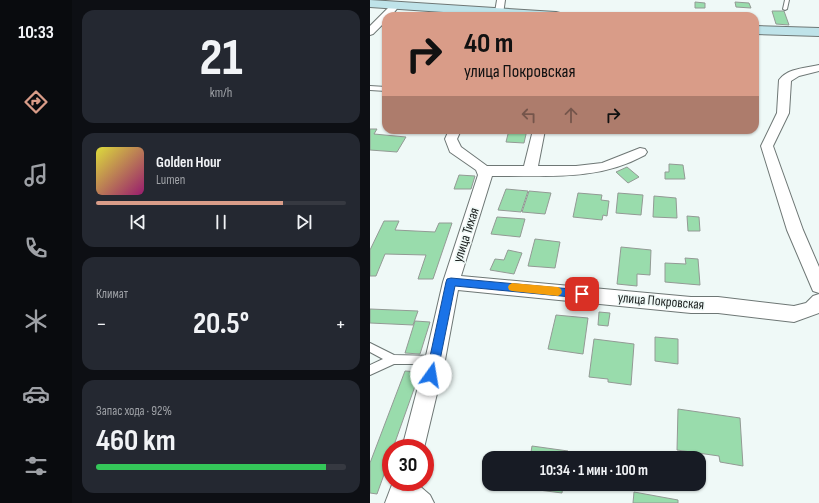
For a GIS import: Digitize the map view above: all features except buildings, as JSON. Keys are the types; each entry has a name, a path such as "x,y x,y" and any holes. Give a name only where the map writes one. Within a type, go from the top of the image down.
{"main road":[{"path":"370,3 520,12"},
{"path":"759,30 819,32"}],"street":[{"path":"389,12 396,5"},
{"path":"370,32 382,20"},
{"path":"819,68 796,73 789,76 785,80 784,113 767,146 795,230 819,286"},
{"path":"453,134 451,139 455,149 481,167 483,171 588,171 631,158 640,152"},
{"path":"530,171 538,134"},
{"name":"улица Тихая","path":"415,439 435,360 451,282 485,175 483,171"},
{"name":"улица Покровская","path":"451,282 691,305 718,305 794,314 811,309 819,301"},
{"path":"402,491 422,503"}],"lane":[{"path":"785,9 787,0"},
{"path":"370,88 382,89"},
{"path":"370,347 393,359 435,360"},
{"path":"370,370 393,359"}],"slow traffic":[{"path":"512,287 558,292"}],"route":[{"path":"431,375 451,282 582,294"}]}
